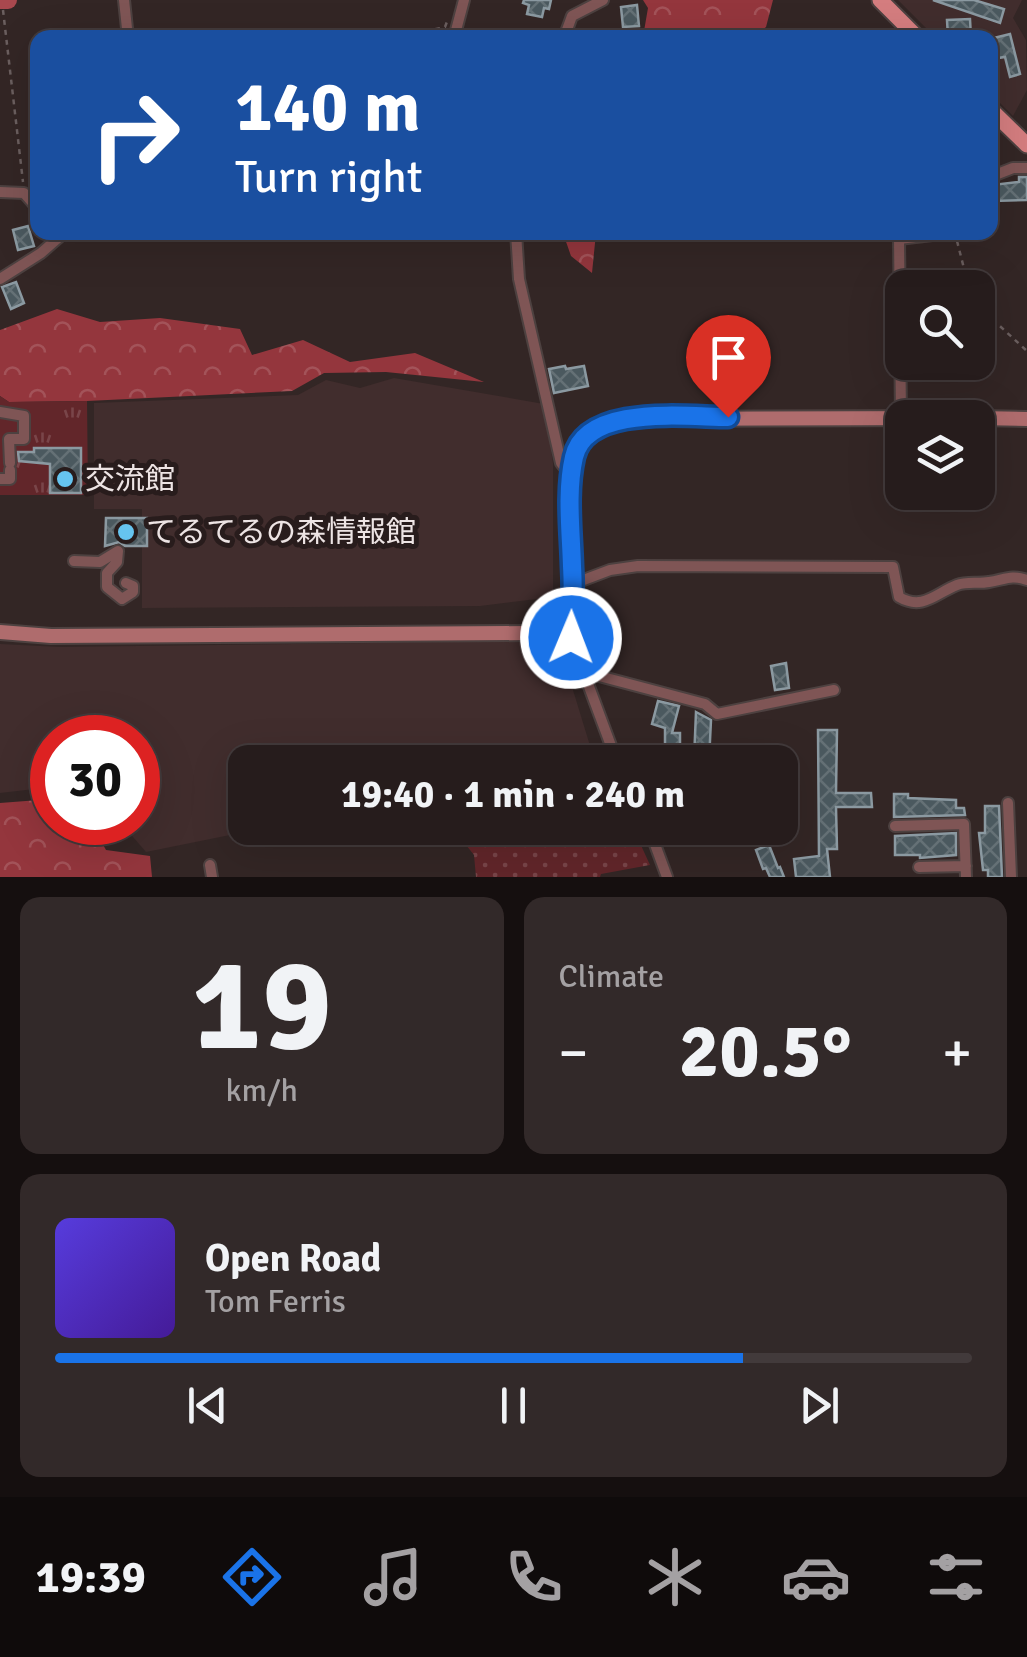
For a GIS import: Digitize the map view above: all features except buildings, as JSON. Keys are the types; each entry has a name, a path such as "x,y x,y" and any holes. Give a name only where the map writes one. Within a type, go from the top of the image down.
{"main road":[{"path":"880,0 910,30"},
{"path":"998,117 1027,145"}],"street":[{"path":"456,30 464,0"},
{"path":"567,30 572,16 568,0"},
{"path":"572,16 602,0"},
{"path":"124,2 127,30"},
{"path":"998,174 1027,168"},
{"path":"0,192 24,193 30,200"},
{"path":"0,279 55,240"},
{"path":"517,240 519,279 561,463 572,477"},
{"path":"899,240 901,400"},
{"path":"0,412 24,416 24,439 5,439 10,478 0,478"},
{"path":"0,632 52,636 529,633 561,626 569,616 573,584 574,454 600,424 625,420 885,416"},
{"path":"995,418 1027,419"},
{"path":"74,561 100,562 118,551 118,562 107,574 107,587 122,599 133,592 133,586 126,584"},
{"path":"573,584 610,570 638,566 894,566 899,598 916,603 929,601 962,583 989,582 1007,576 1027,580"},
{"path":"561,626 571,638 611,745"},
{"path":"578,662 599,676 705,704 716,714 834,690"},
{"path":"1008,803 1012,877"},
{"path":"895,826 964,824 966,871 919,868"},
{"path":"655,845 667,877"}],"path":[{"path":"432,30 445,27 452,9"},
{"path":"3,10 24,193"},
{"path":"957,240 965,270"},
{"path":"995,321 1027,350"}],"shaded area":[{"path":"898,0 1022,0 1013,18 1026,40 1027,90 1013,116 998,101 998,30 928,30"},
{"path":"394,378 544,404 553,463 553,597 480,606 142,608 142,509 94,509 94,403 298,395 326,380 360,388"},
{"path":"525,641 569,677 590,745 228,745 228,835 146,852 140,845 160,845 160,715 30,715 30,790 0,793 0,644 60,647"}],"green space":[{"path":"643,0 773,0 762,30 644,30 648,8"},
{"path":"565,240 595,240 592,273 571,256"},
{"path":"57,309 100,322 160,318 240,329 252,355 303,340 350,362 415,353 484,382 386,372 324,373 292,391 9,402 0,396 0,330"},
{"path":"0,396 9,402 87,401 88,495 0,495"},
{"path":"30,801 30,845 103,845 106,850 150,856 152,877 0,877 0,803"},
{"path":"466,845 641,845 650,865 600,877 476,877 474,855"}],"waterway":[{"path":"0,0 8,0"}],"place":[{"name":"交流館","path":"65,479"},
{"name":"てるてるの森情報館","path":"126,532"}],"route":[{"path":"571,638 561,626 569,616 573,584 570,502 574,454 584,438 600,424 625,420 728,417"}]}
